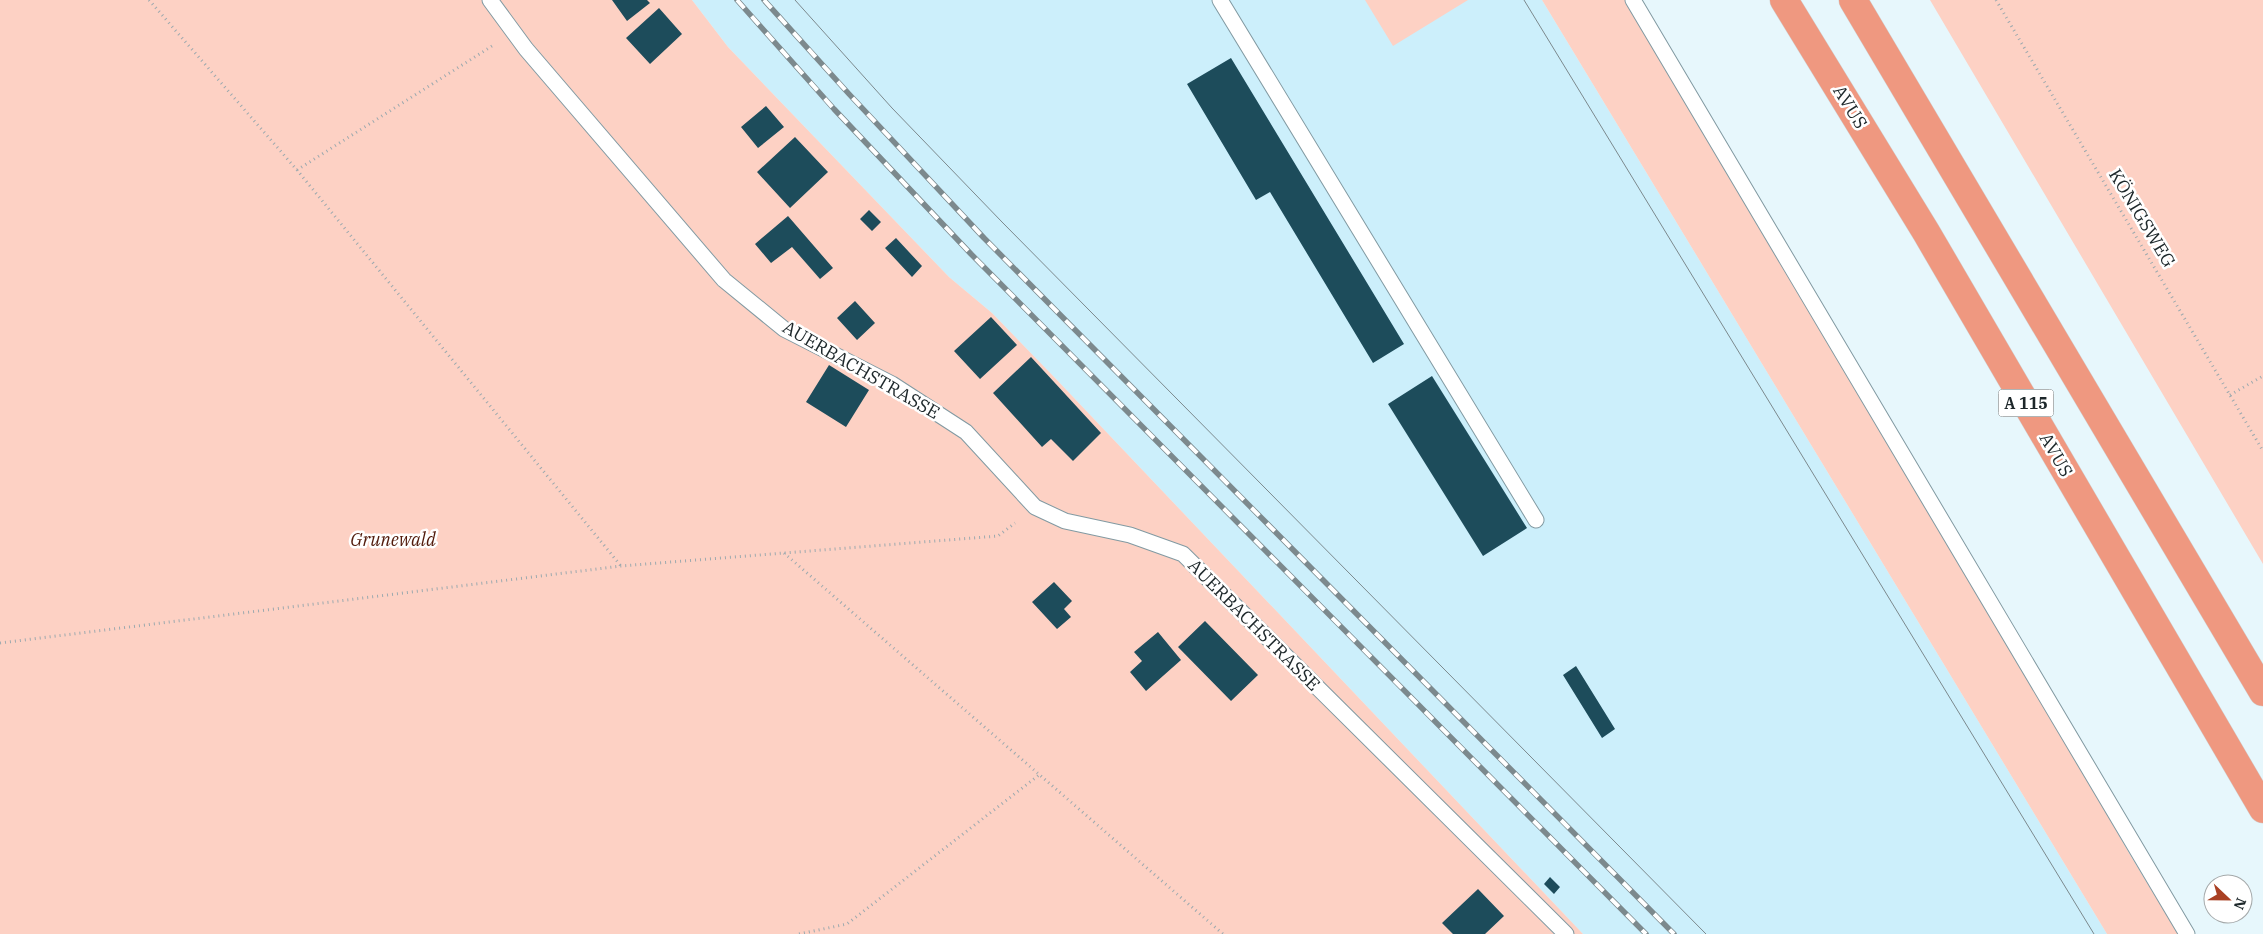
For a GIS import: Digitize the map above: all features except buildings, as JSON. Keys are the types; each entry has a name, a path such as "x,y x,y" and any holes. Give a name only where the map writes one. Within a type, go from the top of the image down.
{"highway":[{"name":"AVUS","path":"1784,0 1931,240 2263,809"},
{"name":"A 115","path":"1853,0 2263,692"}],"lane":[{"name":"AUERBACHSTRASSE","path":"490,0 514,33 724,280 784,329 892,384 966,432 1035,507 1065,521 1130,535 1183,554 1566,934"},
{"path":"1220,0 1536,520"},
{"path":"1633,0 2187,934"}],"path":[{"path":"149,0 296,170 621,566"},
{"name":"KÖNIGSWEG","path":"1996,0 2263,451"},
{"path":"296,170 514,33"},
{"path":"2230,395 2263,376"},
{"path":"0,642 621,566 998,536 1035,507"},
{"path":"783,553 1223,934"},
{"path":"799,934 847,924 1039,775"}],"shaded area":[{"path":"692,0 1542,0 2107,934 1583,934 1056,379 992,313 949,277 728,47"}],"green space":[{"name":"Grunewald","path":"0,0 692,0 728,47 949,277 992,313 1056,379 1583,934 0,934"},
{"path":"1365,0 1468,0 1393,46"},
{"path":"1542,0 1641,0 2129,853 2178,934 2107,934"},
{"path":"1930,0 2263,0 2263,564"}],"tram line":[{"path":"795,0 892,108 1002,222 1706,934"},
{"path":"1524,0 2094,934"}],"railway":[{"path":"737,0 834,109 971,254 1646,934"},
{"path":"764,0 984,238 1674,934"}]}
